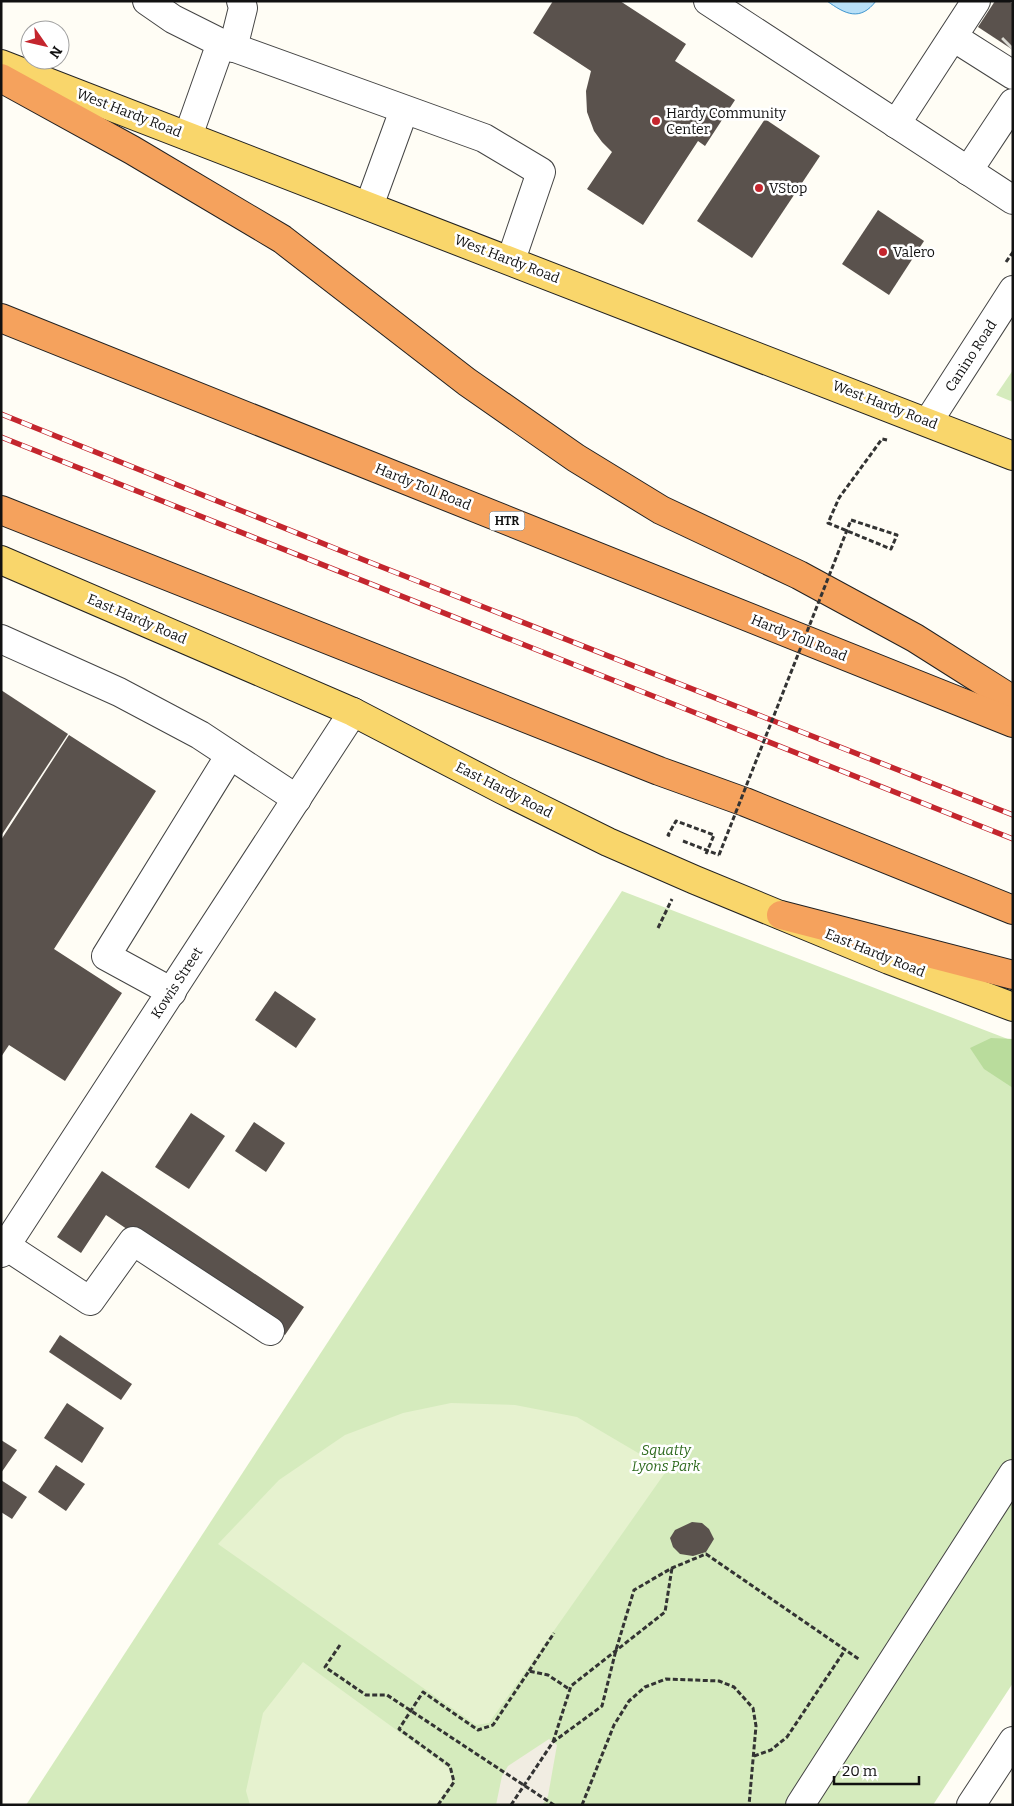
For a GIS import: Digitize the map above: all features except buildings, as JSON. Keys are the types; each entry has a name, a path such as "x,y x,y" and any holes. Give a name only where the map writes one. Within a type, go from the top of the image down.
{"highway":[{"path":"1,78 132,150 282,239 467,382 530,428 576,458 662,510 799,575 915,638 1013,700"},
{"name":"Hardy Toll Road","path":"1,318 1013,724"},
{"path":"1,510 420,674 659,771 745,802 1013,910"},
{"path":"781,915 1013,975"}],"main road":[{"name":"West Hardy Road","path":"1,64 1013,456"},
{"name":"East Hardy Road","path":"1,560 353,712 502,790 608,842 889,960 1013,1006"}],"street":[{"path":"147,1 173,19 227,46 484,138 541,172 510,260"},
{"path":"188,136 243,8 241,1"},
{"path":"708,1 1013,200"},
{"path":"896,124 976,1"},
{"path":"953,37 1008,64"},
{"path":"968,171 1013,103"},
{"path":"369,206 404,110"},
{"name":"Canino Road","path":"928,422 1013,290"},
{"path":"1,639 119,692 200,735 297,799"},
{"name":"Kowis Street","path":"4,1250 353,712"},
{"path":"172,992 106,956 230,755"},
{"path":"4,1250 90,1300 133,1241 270,1331"},
{"path":"800,1805 1013,1474"},
{"path":"971,1805 1013,1741"}],"path":[{"path":"714,835 676,821 668,836 719,855 851,520 896,535 891,549 828,523 839,498 882,439 892,441"},
{"path":"553,1742 602,1706 634,1590 672,1568 706,1554 845,1650 787,1737 771,1750 754,1756"},
{"path":"511,1805 553,1742 571,1686 665,1612 672,1568"},
{"path":"438,1805 454,1782 450,1766 399,1729 423,1692 478,1730 493,1724 554,1633"},
{"path":"340,1645 325,1667 366,1695 387,1695 554,1805"},
{"path":"529,1671 548,1675 569,1689"},
{"path":"582,1805 614,1725 629,1701 645,1687 666,1678 719,1682 734,1687 753,1708 756,1726 749,1805"}],"green space":[{"path":"1013,370 1013,402 996,395"},
{"name":"Squatty Lyons Park","path":"622,891 1013,1041 1013,1683 933,1805 26,1805"},
{"path":"991,1038 1013,1039 1013,1088 984,1069 970,1048"},
{"path":"451,1403 515,1405 577,1417 667,1470 489,1723 476,1725 218,1544 279,1480 345,1435 403,1413"},
{"path":"303,1662 450,1769 453,1781 436,1805 250,1805 246,1791 263,1713"}],"shaded area":[{"path":"549,1739 557,1745 548,1796 543,1804 496,1805 502,1776 508,1766"}],"water":[{"path":"827,1 876,1 864,12 852,14"}],"railway":[{"path":"1,414 364,560 1013,815"},
{"path":"1,437 1013,839"}],"place":[{"name":"Hardy Community Center","path":"656,121"},
{"name":"VStop","path":"759,188"},
{"name":"Valero","path":"883,252"}]}
